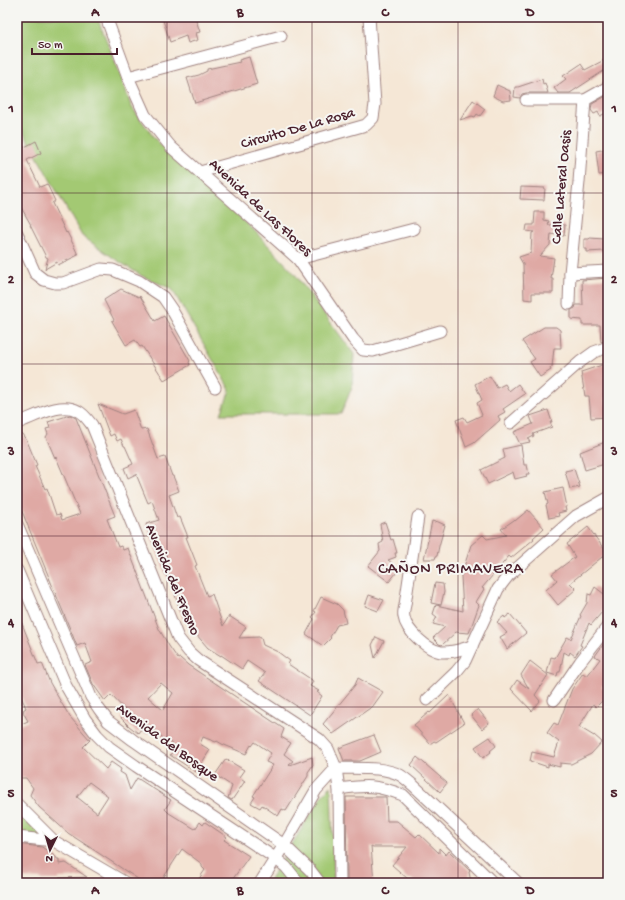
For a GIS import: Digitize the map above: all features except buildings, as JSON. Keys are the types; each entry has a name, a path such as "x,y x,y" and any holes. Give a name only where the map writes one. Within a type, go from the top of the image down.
{"street":[{"name":"Avenida de Las Flores","path":"106,17 128,77 145,115 171,147 298,260 353,339 363,350 373,351 440,331"},
{"name":"Circuito De La Rosa","path":"200,172 366,125 373,118 375,104 369,17"},
{"path":"128,77 281,36"},
{"path":"526,100 585,100 608,87"},
{"name":"Calle Lateral Oasis","path":"569,304 570,274 585,100"},
{"path":"298,260 414,229"},
{"path":"17,233 35,273 44,280 55,284 63,283 101,269 107,269 114,270 139,281 164,297 215,387"},
{"path":"570,274 608,271"},
{"path":"511,423 580,362 594,352 608,348"},
{"name":"Avenida del Fresno","path":"17,424 55,409 67,408 78,411 84,416 92,425 178,638 189,652 198,660 319,739 328,749 336,768 339,789 340,883"},
{"path":"427,700 456,672 465,661 498,589 508,576 576,516 608,498"},
{"path":"418,517 404,618 412,634 431,649 440,652 450,652 472,646"},
{"name":"Avenida del Bosque","path":"17,524 91,696 108,721 284,845 310,870 320,883"},
{"path":"17,570 66,686 85,719 97,735 109,747 136,766 275,858 286,867 299,883"},
{"path":"554,700 580,662 608,626"},
{"path":"260,883 316,790 336,768 391,772 401,776 413,785 518,883"},
{"path":"339,789 364,785 387,789 403,795 492,883 504,871"},
{"path":"17,804 54,841 125,883"},
{"path":"17,837 54,841"}],"green space":[{"path":"17,17 97,17 131,106 155,139 254,230 294,273 354,354 352,387 341,414 221,414 230,390 172,289 142,276 82,236 17,121"},
{"path":"331,786 334,883 268,883 323,794"},
{"path":"17,804 54,841 17,836"}],"district":[{"name":"CAÑON PRIMAVERA","path":"451,570"}]}
